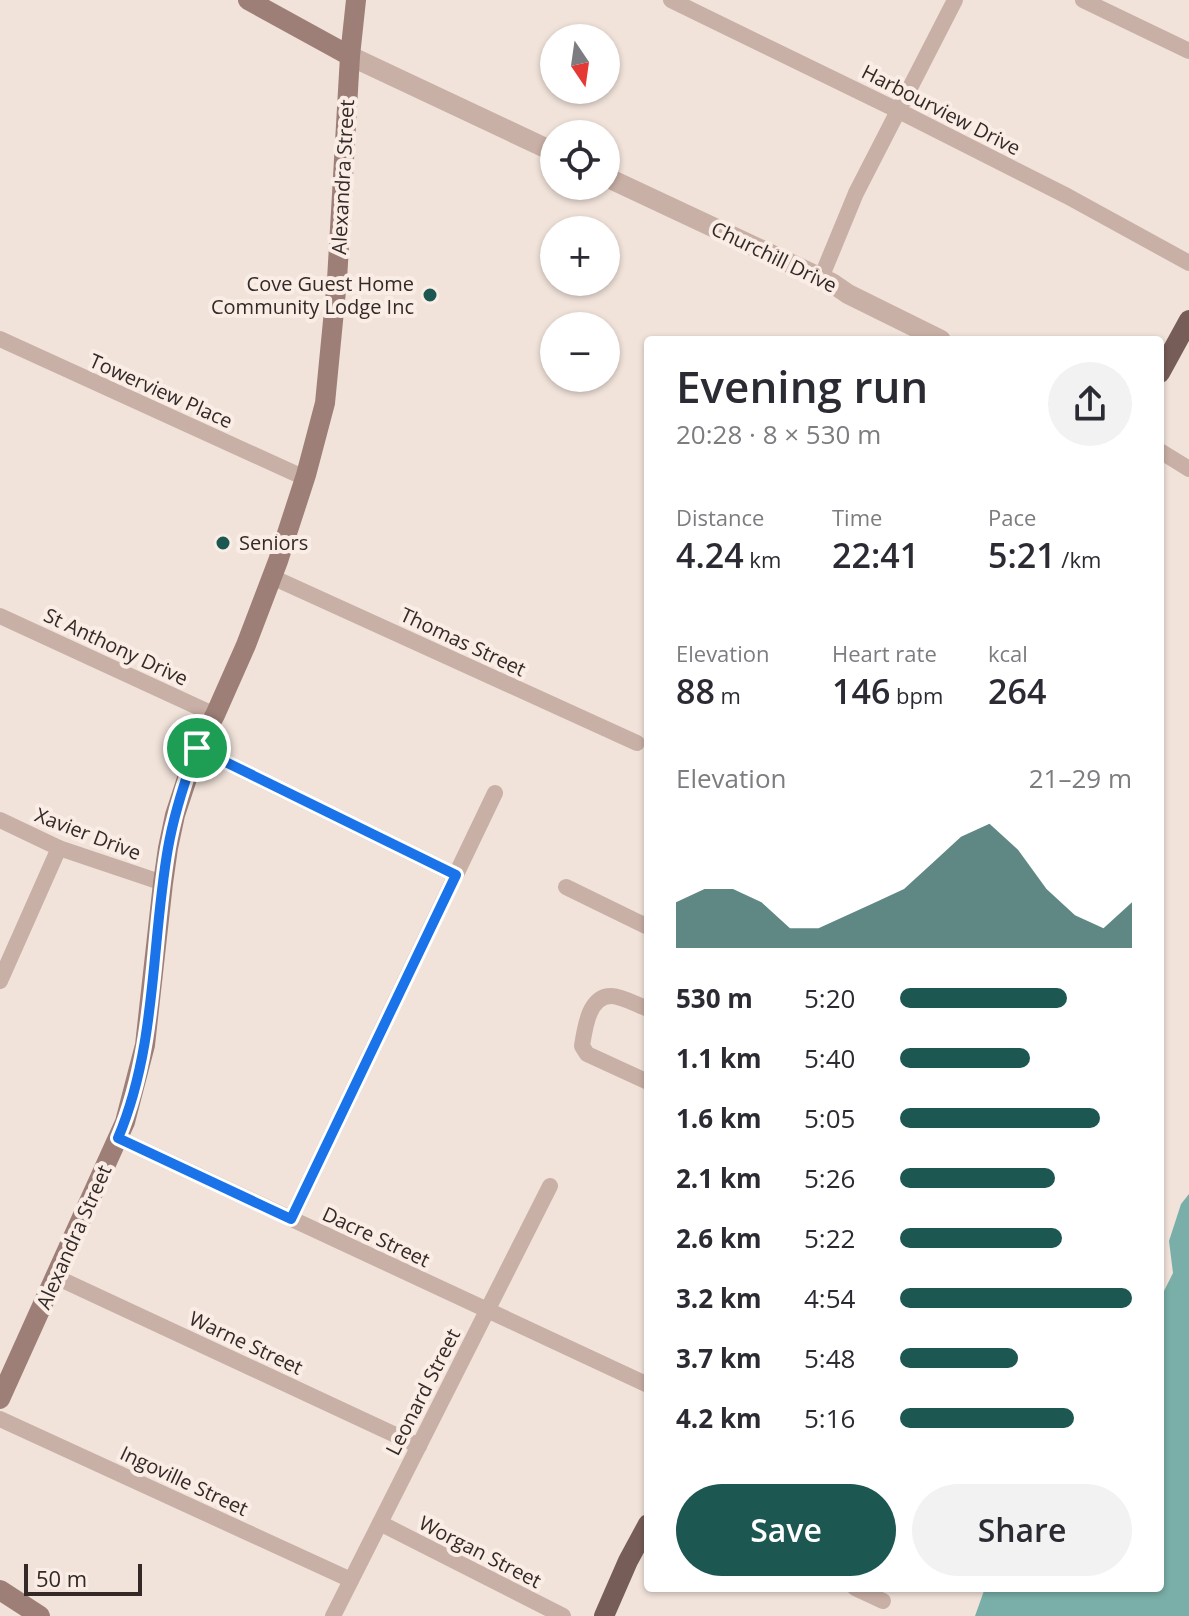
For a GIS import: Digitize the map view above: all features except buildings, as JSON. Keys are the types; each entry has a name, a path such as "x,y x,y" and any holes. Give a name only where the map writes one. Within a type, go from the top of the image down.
{"main road":[{"path":"248,0 350,56"},
{"name":"Alexandra Street","path":"0,1399 132,1101 145,1045 163,883 175,815 197,748 246,645 272,577 305,478 325,403 337,280 356,0"},
{"path":"1164,366 1189,320"},
{"path":"604,1616 644,1532"},
{"path":"1,1590 40,1616"}],"street":[{"name":"Harbourview Drive","path":"671,0 1067,196 1189,263"},
{"path":"821,278 856,193 955,0"},
{"path":"1083,0 1189,51"},
{"path":"350,56 540,145"},
{"name":"Churchill Drive","path":"620,184 821,278 933,336"},
{"name":"Towerview Place","path":"0,339 305,478"},
{"path":"1164,453 1189,469"},
{"name":"Thomas Street","path":"272,577 637,743"},
{"name":"St Anthony Drive","path":"0,616 215,715"},
{"path":"197,748 456,875"},
{"path":"291,1219 495,793"},
{"name":"Xavier Drive","path":"0,820 59,848 163,883"},
{"path":"0,981 59,848"},
{"path":"566,887 644,925"},
{"path":"644,1007 613,995 599,998 589,1017 582,1046 587,1054 644,1080"},
{"name":"Dacre Street","path":"118,1138 644,1383"},
{"name":"Leonard Street","path":"333,1616 550,1186"},
{"name":"Warne Street","path":"56,1277 419,1446"},
{"name":"Ingoville Street","path":"0,1419 351,1580"},
{"name":"Worgan Street","path":"380,1523 563,1616"},
{"path":"864,1592 883,1601"}],"water":[{"path":"1189,1194 1189,1616 975,1616 984,1592 1164,1592 1164,1291 1173,1273 1169,1241 1181,1204"}],"place":[{"name":"Cove Guest Home Community Lodge Inc","path":"430,295"},
{"name":"Seniors","path":"223,543"}],"route":[{"path":"197,748 456,875 291,1219 118,1138 132,1101 145,1045 168,848 197,748"}]}
